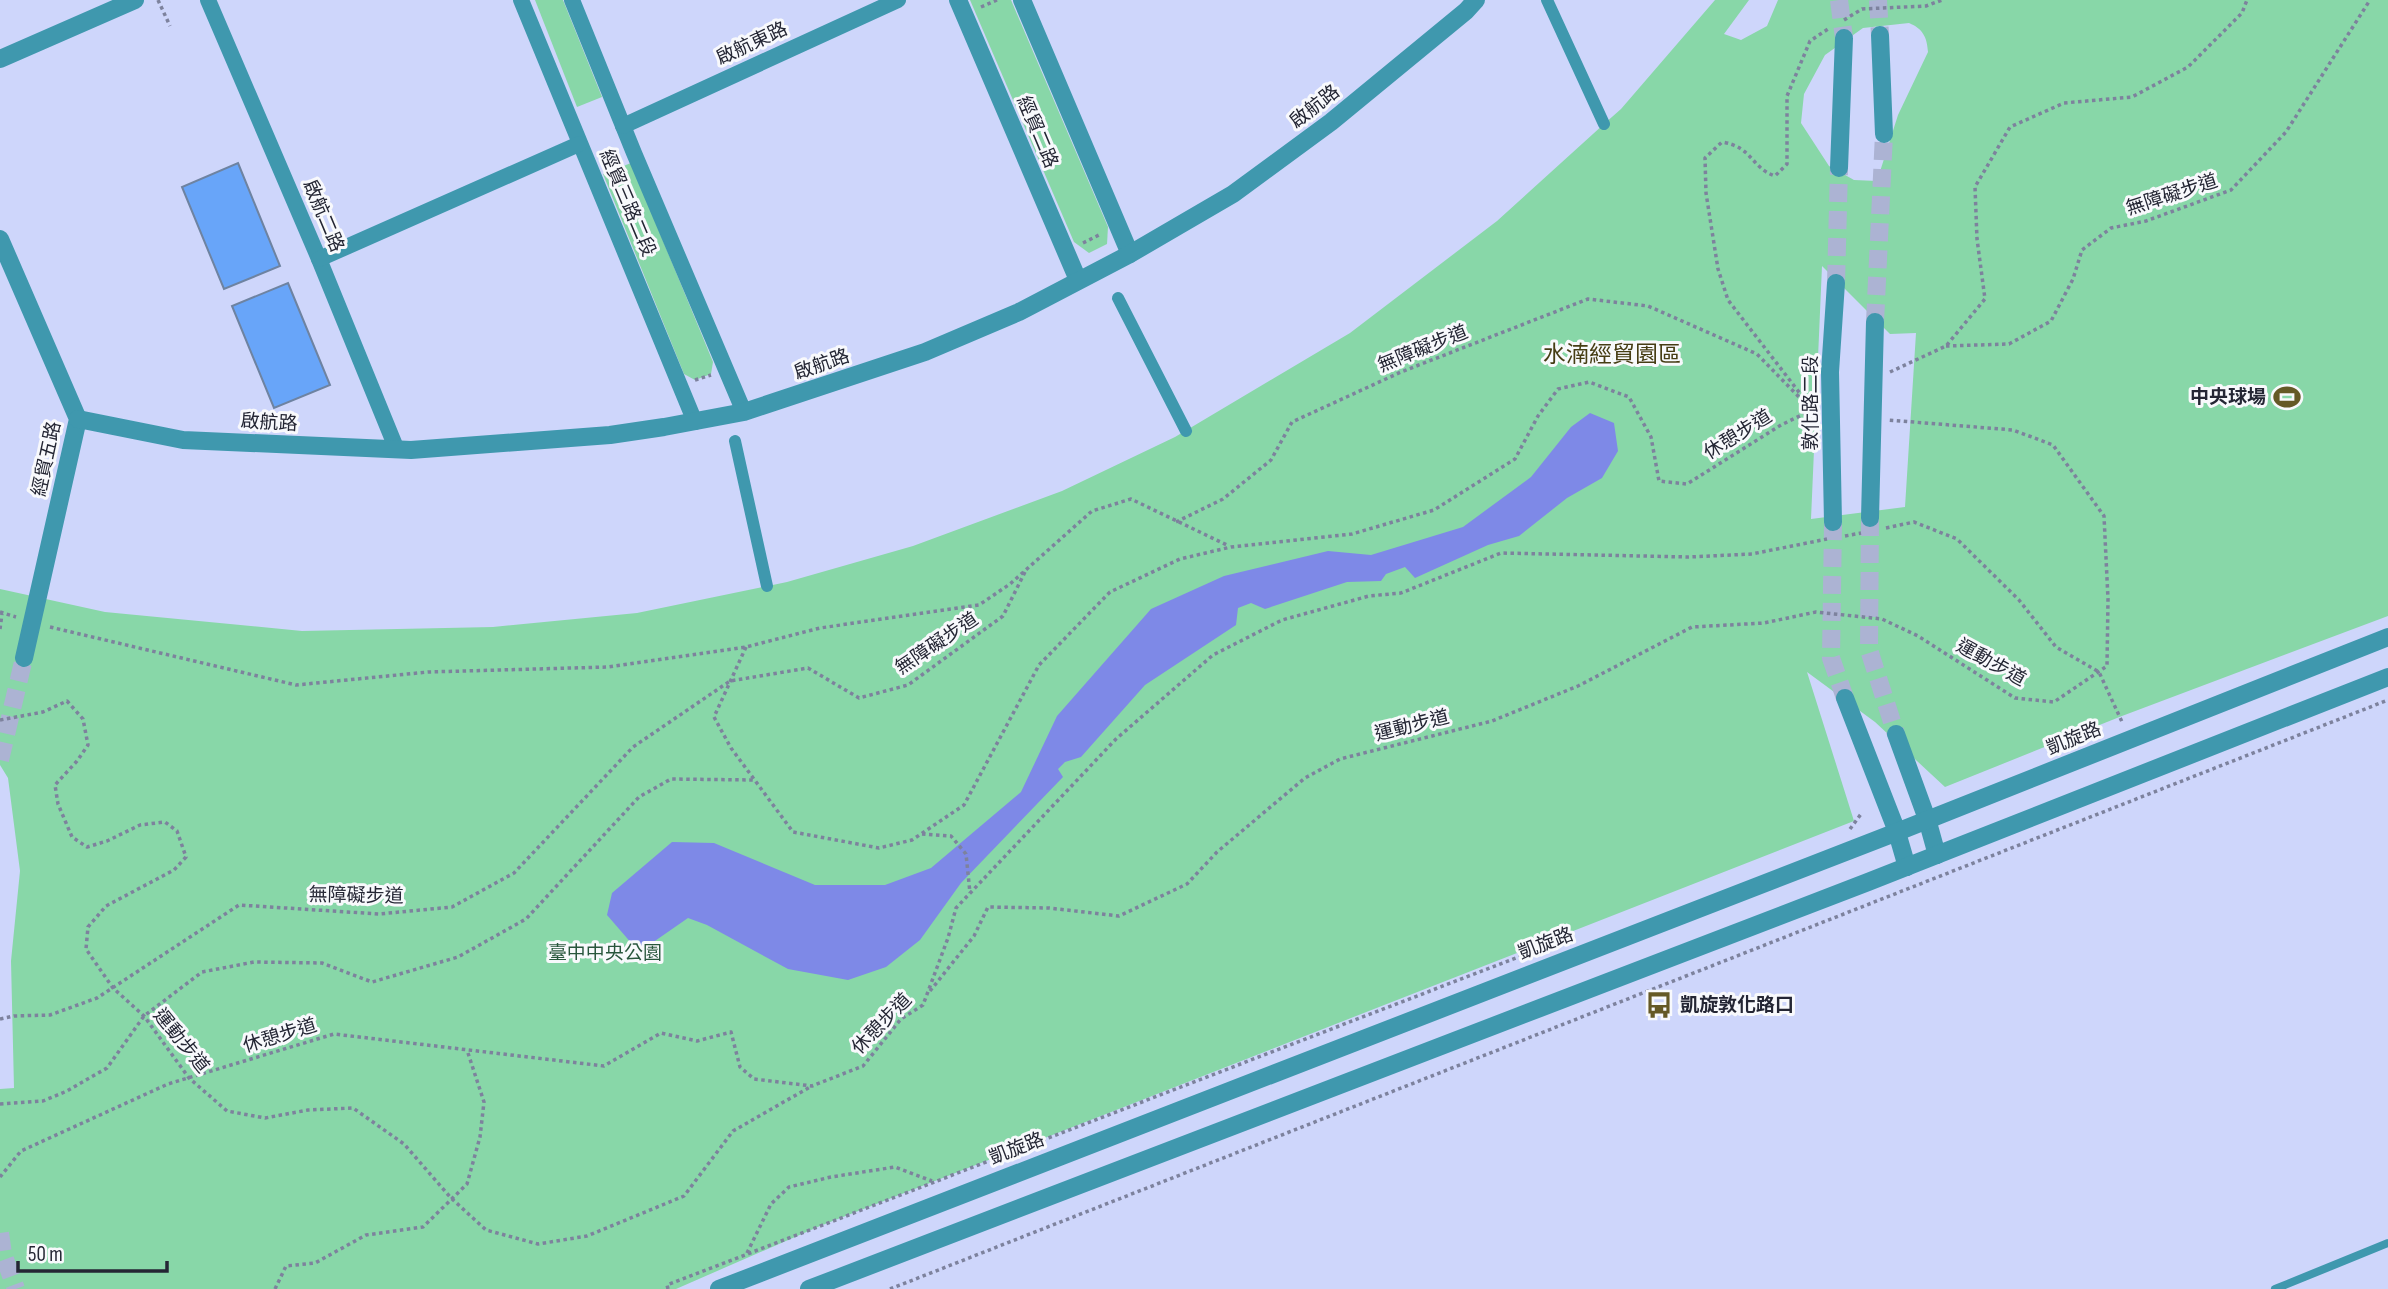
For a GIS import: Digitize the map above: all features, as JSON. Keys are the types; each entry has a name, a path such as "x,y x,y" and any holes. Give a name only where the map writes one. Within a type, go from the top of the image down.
{"street":[{"path":"0,59 135,0"},
{"name":"啟航二路","path":"208,0 397,450"},
{"name":"經貿三路二段","path":"521,0 695,422"},
{"name":"經貿三路二段","path":"572,0 744,412"},
{"name":"啟航東路","path":"623,126 898,0"},
{"name":"經貿二路","path":"958,0 1078,280"},
{"name":"經貿二路","path":"1022,0 1130,254"},
{"name":"啟航路","path":"78,419 183,440 397,450 610,435 744,412 925,352 1019,312 1130,254 1233,194 1309,138 1456,20 1475,0"},
{"path":"1547,0 1604,124"},
{"path":"1838,29 1839,169"},
{"path":"1880,35 1884,134"},
{"path":"319,259 579,144"},
{"name":"經貿五路","path":"0,239 78,419 24,658"},
{"name":"敦化路二段","path":"1833,522 1830,372 1836,283"},
{"path":"1118,298 1186,431"},
{"path":"1870,518 1875,322"},
{"path":"735,441 767,586"},
{"name":"凱旋路","path":"719,1289 1897,832 2388,637"},
{"path":"809,1289 1907,867 2388,677"},
{"path":"1845,698 1897,832 1907,867"},
{"path":"1896,734 1937,855"}],"lane":[{"path":"2274,1289 2388,1243"}],"path":[{"path":"158,0 170,26"},
{"path":"981,7 997,0"},
{"path":"1831,407 1812,410 1728,300 1717,269 1706,193 1705,158 1722,142 1736,144 1749,153 1764,173 1775,176 1787,164 1787,96 1810,41 1838,29 1862,9 1926,6 1942,0"},
{"path":"1874,380 1946,346 1985,299 1977,239 1975,187 2010,127 2064,103 2132,97 2188,68 2242,13 2247,0"},
{"name":"無障礙步道","path":"1946,346 2009,344 2051,321 2073,279 2082,250 2111,228 2146,220 2231,190 2286,132 2370,0"},
{"path":"1081,243 1101,234"},
{"name":"無障礙步道","path":"0,1019 50,1015 97,998 239,905 379,914 452,907 514,873 633,747 730,681 808,668 859,698 908,685 1003,615 1026,570 1092,511 1131,499 1176,522 1223,499 1271,460 1292,422 1401,372 1588,299 1648,306 1757,354 1812,410"},
{"path":"693,381 719,372"},
{"name":"休憩步道","path":"1231,547 1352,534 1434,510 1515,459 1538,416 1558,389 1589,382 1629,397 1651,437 1659,481 1687,484 1781,425 1812,410 1831,407"},
{"path":"1872,419 1930,421 2013,430 2053,445 2104,516 2108,599 2107,667 2099,672 2130,739"},
{"path":"1176,522 1231,547"},
{"name":"休憩步道","path":"0,1177 21,1151 168,1084 334,1034 604,1066 661,1033 697,1041 731,1032 740,1067 754,1079 812,1086 863,1066 901,1019 923,1005 956,908 1116,739 1213,655 1282,620 1369,596 1401,593 1501,553 1688,557 1752,554 1914,522 1957,539 2019,600 2056,647 2099,672"},
{"path":"746,647 713,717 731,748 793,832 879,848 912,840 964,805 1039,665 1110,592 1180,559 1231,547"},
{"path":"0,629 1,612 33,623 296,685 428,672 608,667 746,647 820,628 979,605 1026,570"},
{"name":"運動步道","path":"927,995 974,936 988,907 1049,908 1119,916 1187,884 1217,852 1305,778 1340,759 1492,721 1578,686 1692,627 1764,623 1816,612 1882,619 1918,636 2015,698 2054,702 2099,672"},
{"path":"890,1289 2388,700"},
{"name":"運動步道","path":"0,720 43,712 67,701 83,719 88,745 55,785 58,804 72,837 87,847 107,841 140,825 165,822 177,831 186,857 174,870 106,906 88,927 86,949 113,988 144,1016 189,1078 227,1111 265,1118 308,1111 353,1108 404,1144 452,1198 486,1230 538,1244 587,1236 684,1196 733,1131 812,1086"},
{"path":"0,1104 43,1101 67,1091 107,1068 144,1016 202,972 254,962 322,963 372,982 458,957 526,919 639,797 671,779 755,780"},
{"path":"1850,829 1861,814"},
{"path":"922,834 951,836 967,853 970,893"},
{"path":"668,1289 667,1285 1553,943"},
{"path":"275,1289 286,1266 315,1263 366,1235 423,1227 467,1184 480,1138 484,1102 467,1050"},
{"path":"746,1255 771,1204 789,1187 895,1167 934,1182"}],"green space":[{"path":"535,0 563,0 602,97 577,107"},
{"path":"970,0 1011,0 1108,227 1107,244 1089,253 1074,242"},
{"name":"臺中中央公園","path":"1715,0 1749,0 1724,34 1741,40 1767,26 1778,0 2388,0 2388,616 2122,716 1945,787 1875,722 1807,672 1854,821 820,1226 676,1289 0,1289 0,1089 14,1088 11,961 20,871 8,778 0,765 0,589 105,612 302,631 493,627 637,613 787,582 913,546 1062,491 1175,437 1350,333 1497,221 1621,109","holes":["1909,23 1923,34 1928,52 1898,115 1877,181 1854,180 1829,166 1801,123 1804,94 1825,55 1863,28","1822,266 1890,334 1916,333 1905,507 1811,519"]},
{"path":"631,163 713,362 711,374 695,380 684,374 603,174"}],"water":[{"path":"1590,413 1614,423 1618,451 1602,478 1567,498 1519,536 1488,545 1415,578 1405,567 1386,574 1381,581 1347,582 1265,609 1251,603 1238,608 1236,625 1145,685 1081,757 1065,762 1058,769 1063,777 961,883 920,940 886,967 848,980 788,969 707,925 688,918 639,952 607,915 612,893 672,842 714,843 815,885 885,885 931,868 1021,792 1057,716 1151,609 1224,576 1328,551 1371,555 1463,527 1531,477 1571,427"}],"building":[{"path":"238,163 280,266 224,289 182,187"},
{"path":"288,283 330,385 274,408 232,306"}],"tunnel":[{"path":"1839,0 1844,38"},
{"path":"1878,0 1880,35"},
{"path":"1875,322 1884,134"},
{"path":"1836,283 1839,168"},
{"path":"1870,518 1869,650 1896,734"},
{"path":"1833,522 1831,658 1845,698"},
{"path":"0,760 24,658"},
{"path":"0,1233 3,1254 16,1289"}],"place":[{"name":"中央球場","path":"2287,397"},
{"name":"凱旋敦化路口","path":"1659,1005"}],"district":[{"name":"水湳經貿園區","path":"1612,355"}]}
